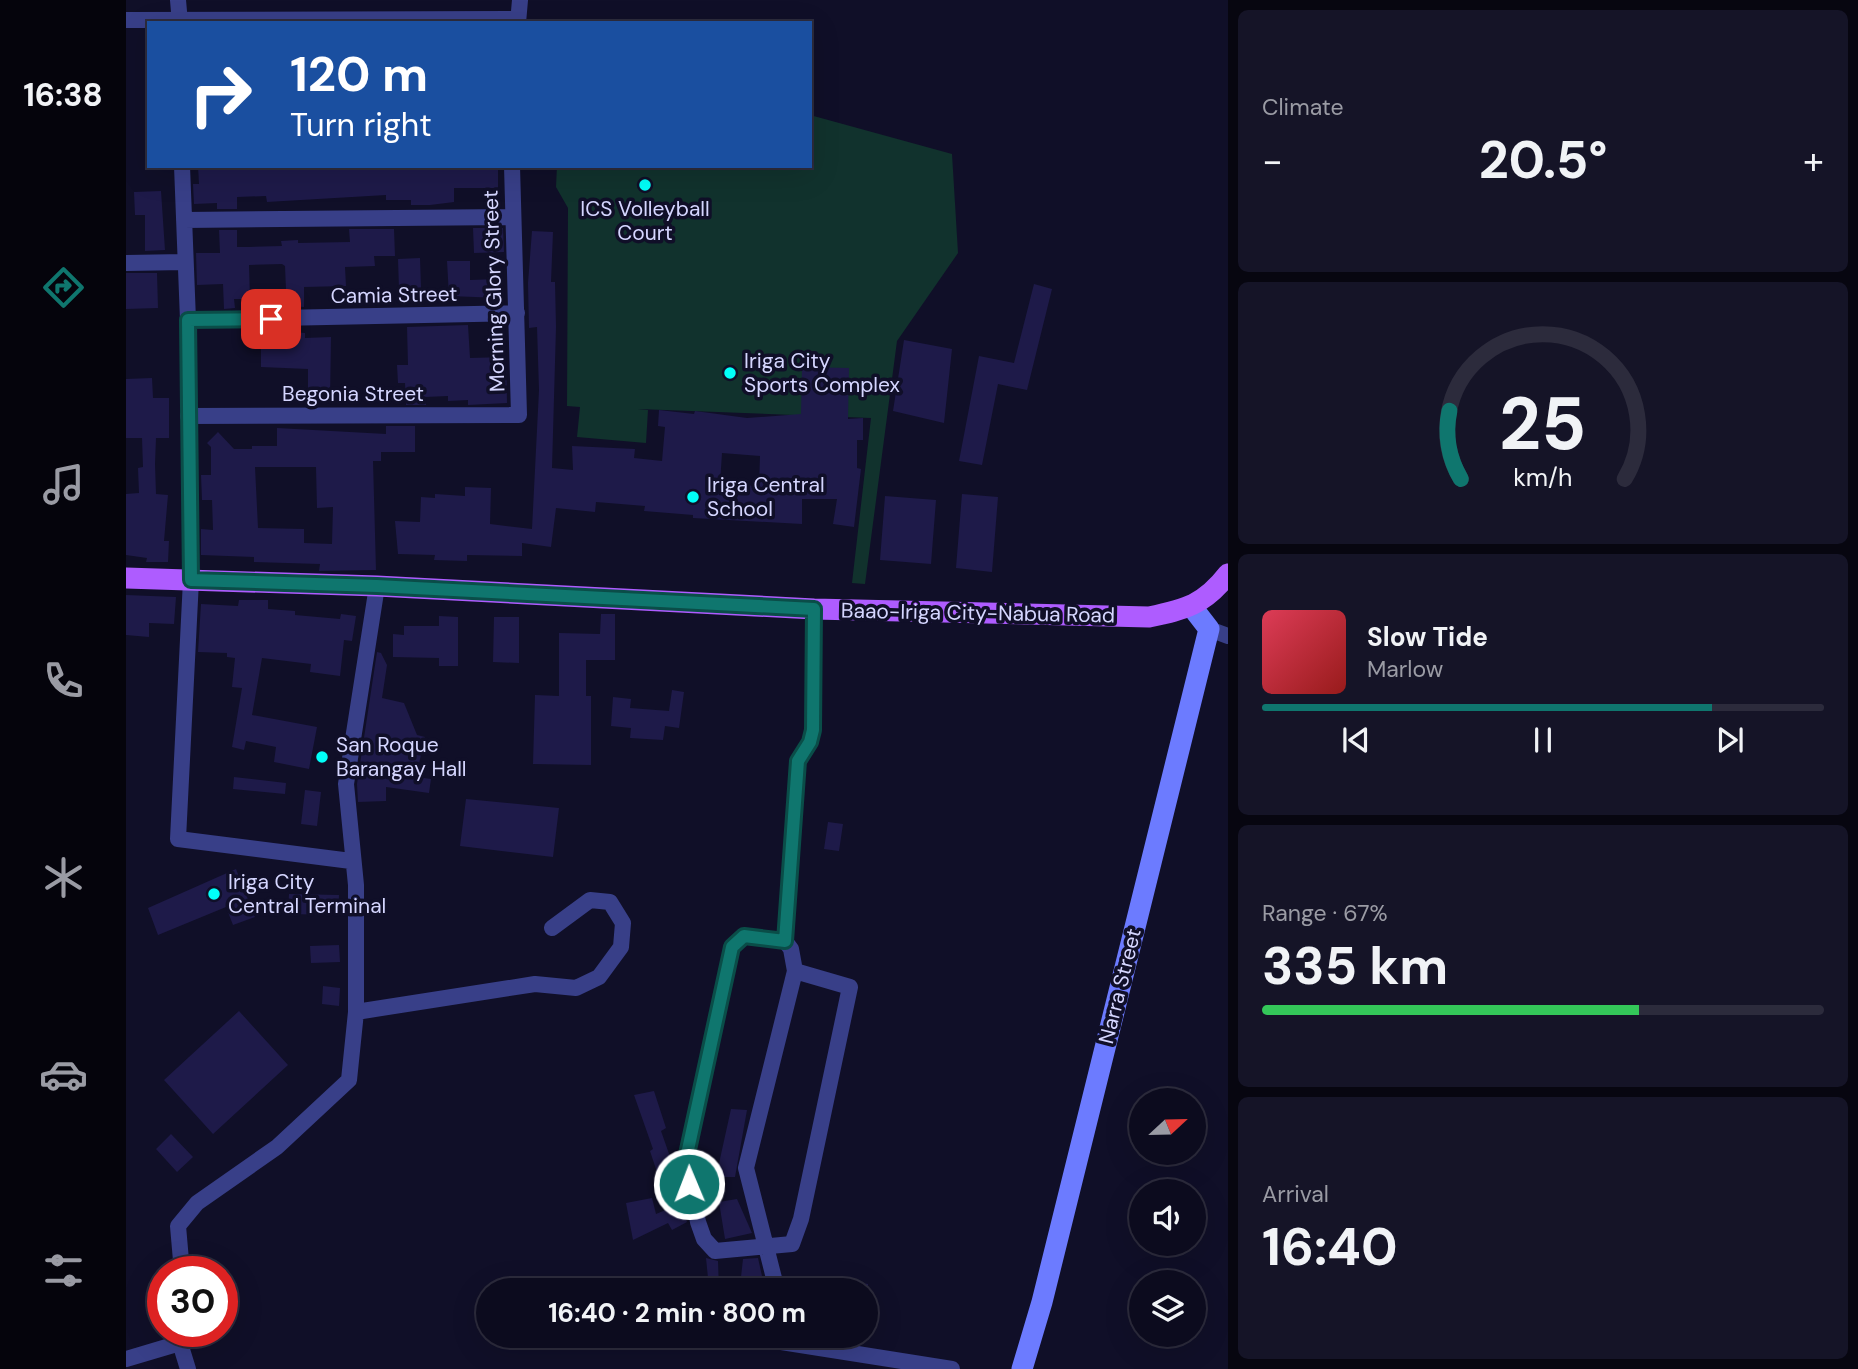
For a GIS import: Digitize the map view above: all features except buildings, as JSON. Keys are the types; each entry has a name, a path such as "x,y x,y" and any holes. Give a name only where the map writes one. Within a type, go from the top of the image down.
{"main road":[{"name":"Baao-Iriga City-Nabua Road","path":"126,578 377,586 814,609 1149,617 1192,607 1215,591 1228,574"}],"street":[{"path":"178,0 180,21"},
{"path":"126,20 518,21 520,0"},
{"path":"182,168 188,320 191,580 178,839 351,861"},
{"name":"Morning Glory Street","path":"512,168 519,415"},
{"path":"184,220 513,217"},
{"path":"126,262 184,262"},
{"name":"Camia Street","path":"188,320 517,313"},
{"name":"Begonia Street","path":"188,416 519,415"},
{"path":"181,1256 178,1226 197,1203 277,1147 349,1080 356,1012 356,885 351,861 346,784 377,586"},
{"name":"Narra Street","path":"1022,1369 1218,632 1192,607"},
{"path":"775,1278 746,1168 795,971 791,949 785,941 798,761 810,742 813,730 814,609"},
{"path":"356,1012 535,984 576,988 599,977 621,947 623,923 610,902 590,900 552,928"},
{"path":"785,941 744,936 732,947 686,1159 698,1222 709,1246 715,1251 792,1244 797,1234 850,987 795,971"},
{"path":"126,1359 157,1347"},
{"path":"185,1347 188,1369"},
{"path":"819,1348 952,1369"}],"green space":[{"name":"Iriga City Sports Complex","path":"812,116 952,154 958,253 897,341 865,584 852,583 871,418 638,409 648,410 646,443 577,437 580,407 567,406 568,208 556,187 557,168 812,168"}],"place":[{"name":"ICS Volleyball Court","path":"645,185"},
{"name":"Iriga City Sports Complex","path":"730,373"},
{"name":"Iriga Central School","path":"693,497"},
{"name":"San Roque Barangay Hall","path":"322,757"},
{"name":"Iriga City Central Terminal","path":"214,894"}],"route":[{"path":"271,319 188,320 191,580 723,602 814,609 813,730 810,742 798,761 785,941 744,936 732,947 686,1159 689,1184"}]}
